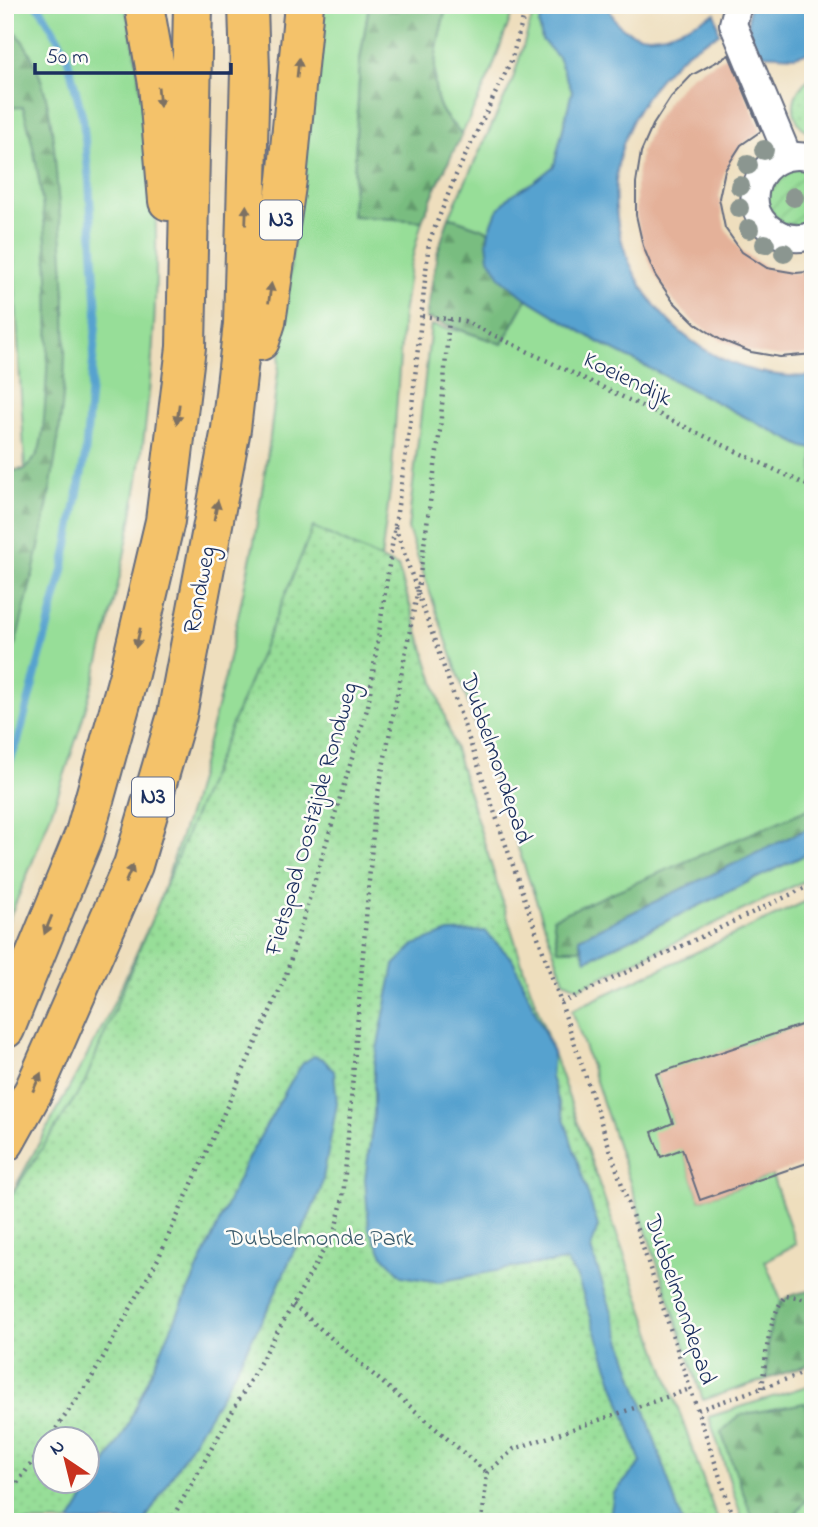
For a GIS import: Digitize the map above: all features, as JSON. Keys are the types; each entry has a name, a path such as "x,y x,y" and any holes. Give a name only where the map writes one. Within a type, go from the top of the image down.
{"highway":[{"name":"N3","path":"144,5 158,84 165,159 169,299 186,347"},
{"name":"Rondweg","path":"5,1030 85,833 130,674 165,522 186,347 193,5"},
{"name":"Rondweg","path":"5,1142 34,1090 133,864 177,715 231,429 243,324 250,71 248,5"},
{"name":"N3","path":"231,429 266,322 287,178 304,5"}],"street":[{"path":"736,14 755,76 804,152 768,166 756,185 756,207 767,226 776,233 797,238 813,235"}],"path":[{"name":"Fietspad Oostzijde Rondweg","path":"57,1426 91,1378 158,1259 285,978 368,706 395,526 429,242 456,175 511,61 527,5"},
{"name":"Koeiendijk","path":"422,316 464,321 813,488"},
{"path":"170,1522 335,1230 344,1198 375,808 418,589 440,430 449,318"},
{"name":"Dubbelmondepad","path":"395,526 561,1003 735,1522"},
{"path":"561,1003 813,884"},
{"path":"762,1388 767,1349 778,1305 786,1295 813,1300"},
{"path":"293,1305 487,1473"},
{"name":"Dubbelmondepad","path":"698,1409 813,1370"},
{"path":"482,1522 487,1473 514,1449 690,1389"},
{"name":"Fietspad Oostzijde Rondweg","path":"5,1500 32,1462"}],"green space":[{"path":"5,5 125,5 136,57 154,182 156,287 150,382 139,475 122,568 72,751 41,840 5,928 5,471 25,469 9,177 5,176"},
{"path":"313,5 369,5 360,61 352,216 422,221 410,267 403,314 391,483 380,566 247,836 5,1206 105,1022 157,908 191,806 225,677 254,542 269,445 289,284"},
{"path":"369,5 447,5 436,57 435,85 443,112 462,134 422,221 352,216 360,60"},
{"path":"447,5 515,5 491,72 462,134 443,112 435,85 436,57"},
{"path":"536,5 546,5 539,24 542,39 558,57 572,91 554,166 510,196 497,211 489,231 449,217 512,82"},
{"path":"5,21 20,37 31,55 46,97 64,268 65,323 62,407 52,477 31,580 5,683 5,471 25,470 40,447 45,413 49,318 43,211 32,141 23,107 5,108"},
{"path":"813,76 813,135 798,122 794,106 799,90"},
{"path":"807,168 813,172 813,222 806,226 782,224 766,205 770,181 783,170"},
{"path":"449,217 489,231 492,262 503,278 527,299 502,344 426,318 437,254"},
{"path":"527,299 598,342 804,447 813,449 813,826 581,949 586,960 813,851 813,877 579,988 564,981 408,529 431,325 460,330 502,344"},
{"name":"Dubbelmonde Park","path":"313,527 398,567 525,973 718,1522 5,1522 5,1205 84,1084"},
{"path":"813,807 813,826 579,938 581,949 558,949 553,918"},
{"path":"813,898 813,1021 657,1075 700,1200 772,1175 796,1244 765,1261 782,1303 770,1330 767,1379 703,1400 572,1010"},
{"path":"813,1292 813,1363 767,1379 769,1336 779,1305 786,1298"},
{"path":"813,1384 813,1522 743,1522 709,1417"},
{"path":"805,1403 813,1434 813,1491 795,1515 804,1522 754,1522 721,1432 740,1415"}],"water":[{"path":"546,5 607,5 618,24 641,36 667,34 715,13 719,34 688,52 662,77 647,96 623,144 615,194 622,242 642,287 672,325 712,354 760,372 813,376 813,449 804,447 598,342 523,296 501,278 489,258 489,231 497,211 510,196 554,166 572,91 558,57 542,40 539,24"},
{"path":"750,5 813,5 813,51 795,56 760,54 749,31"},
{"path":"813,826 813,851 586,960 579,938"},
{"path":"485,931 513,960 553,1053 551,1077 598,1226 591,1249 682,1522 609,1522 614,1493 641,1463 577,1277 566,1261 522,1266 438,1282 402,1276 384,1257 369,1229 365,1179 374,1113 374,1064 394,965 414,945 449,932"},
{"path":"314,1056 323,1059 334,1071 337,1104 321,1189 271,1303 224,1391 144,1522 70,1522 86,1496 102,1496 102,1469 125,1431 246,1162 303,1063"}],"building":[{"path":"729,55 761,131 741,145 725,170 719,198 725,228 742,252 767,268 806,272 813,311 813,354 780,357 751,352 721,340 695,323 672,300 655,275 643,246 636,215 636,183 641,152 653,125 671,97 692,75"},
{"path":"813,1021 813,1161 700,1200 682,1149 661,1157 652,1132 673,1123 656,1074"}],"waterway":[{"path":"5,774 18,741 63,570 85,456 97,314 83,119 66,52 36,5"}]}
